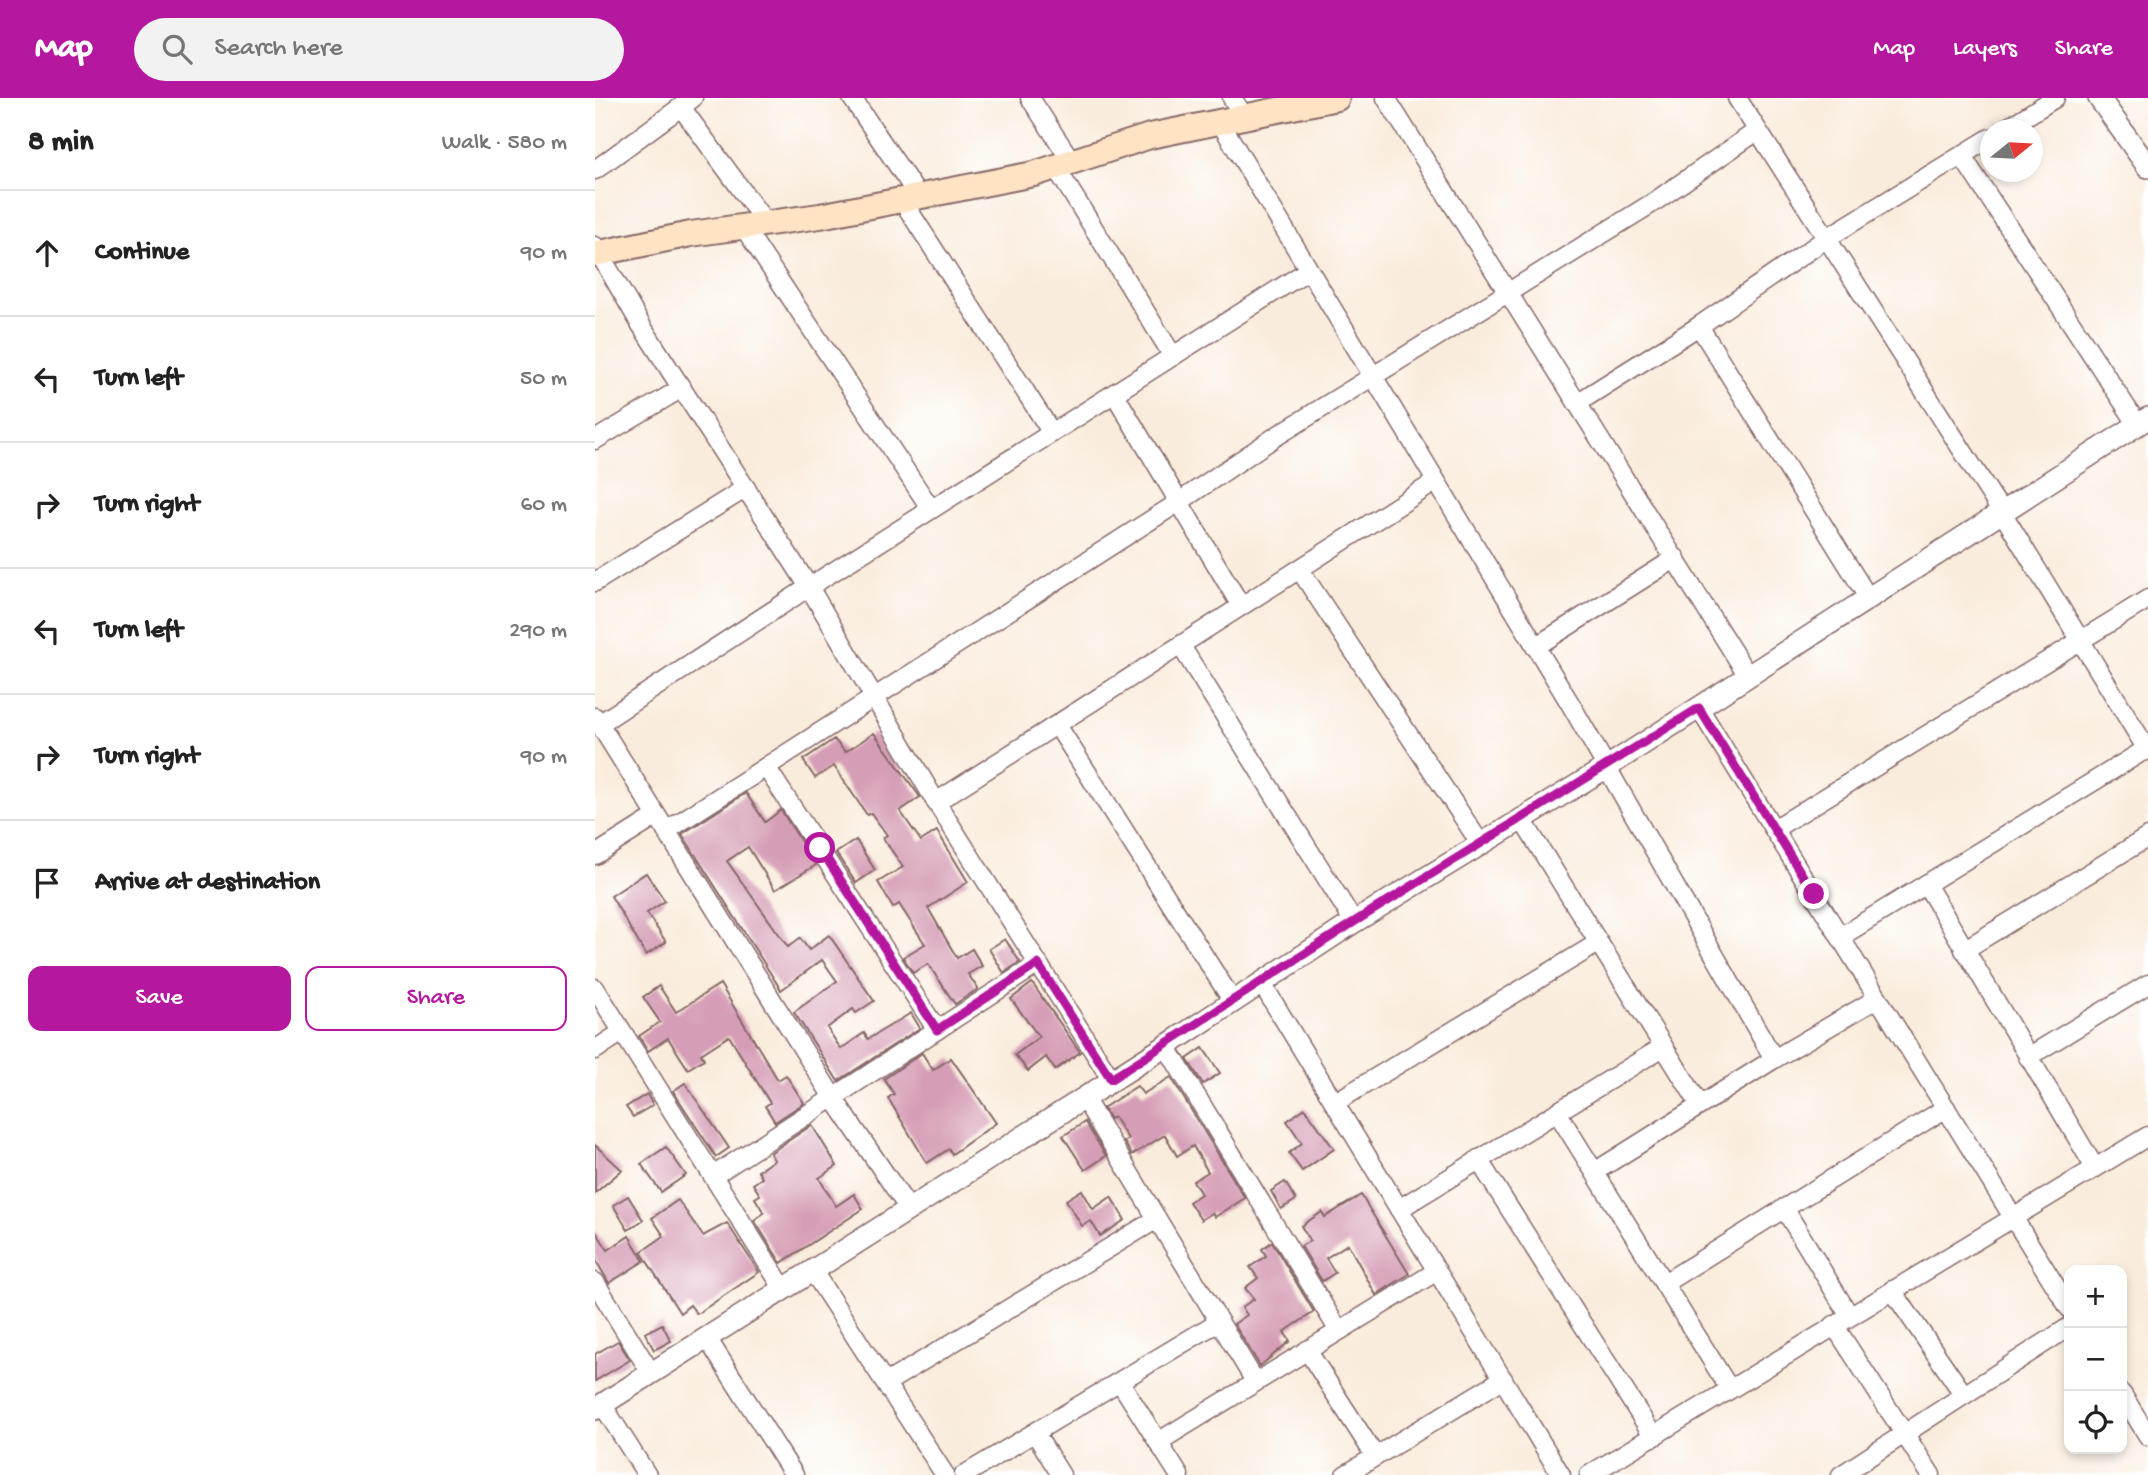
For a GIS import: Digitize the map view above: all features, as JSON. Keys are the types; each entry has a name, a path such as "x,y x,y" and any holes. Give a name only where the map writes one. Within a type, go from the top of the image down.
{"main road":[{"path":"596,251 754,224 820,216 1034,174 1150,136 1220,122 1238,107 1337,98"}],"street":[{"path":"852,98 1052,433"},
{"path":"1030,98 1063,164 1173,356"},
{"path":"1386,98 1748,676"},
{"path":"1737,98 2003,514 2147,749 1840,937"},
{"path":"2022,119 2055,98"},
{"path":"2099,98 2148,167"},
{"path":"595,170 687,102 754,224 932,509"},
{"path":"1220,122 1607,767 1774,1059"},
{"path":"595,855 766,767 1179,502 1275,437 1654,202 1757,131"},
{"path":"1577,402 1699,326 1828,238 1980,144"},
{"path":"647,1475 599,1406 1166,1046 1354,922 1607,767 2143,422 1962,156"},
{"path":"596,251 809,586 936,802 1111,1079"},
{"path":"909,1209 834,1099 597,721 1307,271"},
{"path":"1699,326 1869,599"},
{"path":"595,440 682,388"},
{"path":"1114,393 1209,557 1241,606"},
{"path":"936,802 1435,482"},
{"path":"595,582 746,488"},
{"path":"1535,647 1676,558"},
{"path":"1300,570 1480,843"},
{"path":"1774,829 2148,599"},
{"path":"1181,646 1354,922"},
{"path":"1699,708 2064,1300"},
{"path":"1057,725 1232,1000"},
{"path":"766,767 937,1030"},
{"path":"1521,818 1700,1105"},
{"path":"1964,950 2148,837"},
{"path":"1926,884 2095,1168"},
{"path":"1334,1102 1598,943"},
{"path":"713,1176 1038,964"},
{"path":"1261,982 1561,1475"},
{"path":"2028,1057 2148,984"},
{"path":"595,988 783,1288"},
{"path":"1596,1171 1774,1059 1878,998"},
{"path":"595,1050 622,1032"},
{"path":"1166,1046 1339,1331"},
{"path":"1399,1209 1663,1047"},
{"path":"1084,1098 1255,1381"},
{"path":"1666,1282 1946,1108"},
{"path":"1557,1112 1666,1282 1729,1388"},
{"path":"1589,1475 2013,1216 2146,1142"},
{"path":"1478,1159 1654,1437"},
{"path":"1784,1208 1842,1320 1905,1434 1931,1475"},
{"path":"886,1383 1157,1219"},
{"path":"812,1270 945,1475"},
{"path":"1158,1443 1437,1271"},
{"path":"595,1282 651,1373"},
{"path":"1892,1290 1964,1395"},
{"path":"964,1475 1218,1322"},
{"path":"1851,1472 2067,1328"},
{"path":"707,1338 794,1475"},
{"path":"1307,1350 1375,1456"},
{"path":"1345,1475 1503,1379"},
{"path":"1121,1382 1179,1475"},
{"path":"2127,1402 2148,1436"},
{"path":"1035,1433 1061,1475"}],"building":[{"path":"874,733 920,797 900,811 921,841 937,831 968,882 928,908 957,958 972,949 982,966 968,974 978,989 955,1004 928,964 913,973 903,957 925,944 899,904 893,908 878,882 903,867 883,838 887,835 871,813 867,815 834,766 815,778 803,760 834,739 845,752"},
{"path":"746,793 765,822 781,810 816,865 775,890 748,847 727,861 788,947 800,938 809,950 829,935 874,1001 856,1013 853,1009 827,1028 841,1049 864,1033 868,1039 911,1013 920,1028 838,1081 794,1012 837,981 822,960 781,990 682,834"},
{"path":"856,840 875,870 856,883 836,853"},
{"path":"646,873 665,901 647,913 666,942 646,955 611,896"},
{"path":"1005,939 1020,962 1004,973 989,949"},
{"path":"1032,983 1080,1052 1055,1070 1046,1057 1028,1071 1015,1055 1039,1037 1011,999"},
{"path":"720,984 778,1080 786,1075 804,1103 775,1122 765,1106 770,1103 729,1036 701,1054 704,1059 688,1069 668,1038 648,1051 639,1036 660,1022 643,997 659,986 676,1012"},
{"path":"1203,1048 1220,1073 1203,1084 1187,1059"},
{"path":"922,1053 933,1070 951,1058 996,1123 952,1154 949,1149 927,1163 888,1098 894,1094 884,1079"},
{"path":"1171,1077 1245,1198 1215,1217 1212,1213 1201,1220 1189,1202 1201,1194 1193,1181 1208,1172 1193,1146 1177,1156 1165,1135 1132,1155 1124,1142 1128,1139 1114,1117 1110,1119 1103,1108 1137,1086 1143,1094"},
{"path":"685,1083 729,1148 716,1157 673,1091"},
{"path":"647,1094 653,1105 633,1117 626,1107"},
{"path":"1305,1108 1334,1149 1302,1171 1289,1153 1302,1143 1287,1121"},
{"path":"1085,1122 1106,1156 1085,1170 1063,1136"},
{"path":"812,1125 837,1166 819,1178 836,1206 854,1194 863,1209 781,1263 754,1220 764,1213 755,1198 760,1195 753,1184 762,1178 758,1171 774,1160 770,1153"},
{"path":"595,1145 622,1170 595,1193"},
{"path":"666,1147 686,1175 661,1192 641,1164"},
{"path":"1285,1182 1296,1200 1281,1209 1271,1191"},
{"path":"1082,1190 1093,1209 1111,1197 1125,1220 1100,1236 1091,1221 1082,1226 1066,1200"},
{"path":"1361,1195 1409,1274 1376,1295 1348,1244 1326,1258 1335,1273 1322,1281 1301,1246 1310,1241 1301,1226 1322,1212 1325,1217"},
{"path":"628,1196 643,1220 628,1230 613,1205"},
{"path":"678,1200 703,1236 727,1223 759,1272 697,1314 690,1305 680,1313 641,1252 664,1236 652,1218"},
{"path":"595,1230 608,1250 629,1236 644,1261 609,1283 595,1259"},
{"path":"1272,1242 1314,1312 1284,1332 1290,1341 1260,1366 1234,1324 1247,1315 1242,1307 1254,1299 1245,1288 1258,1278 1250,1267 1266,1256 1262,1249"},
{"path":"662,1324 671,1341 654,1350 645,1333"},
{"path":"618,1341 630,1360 595,1381 595,1354"}],"route":[{"path":"820,848 937,1030 1038,964 1111,1079 1166,1046 1354,922 1699,708 1814,894"}]}
